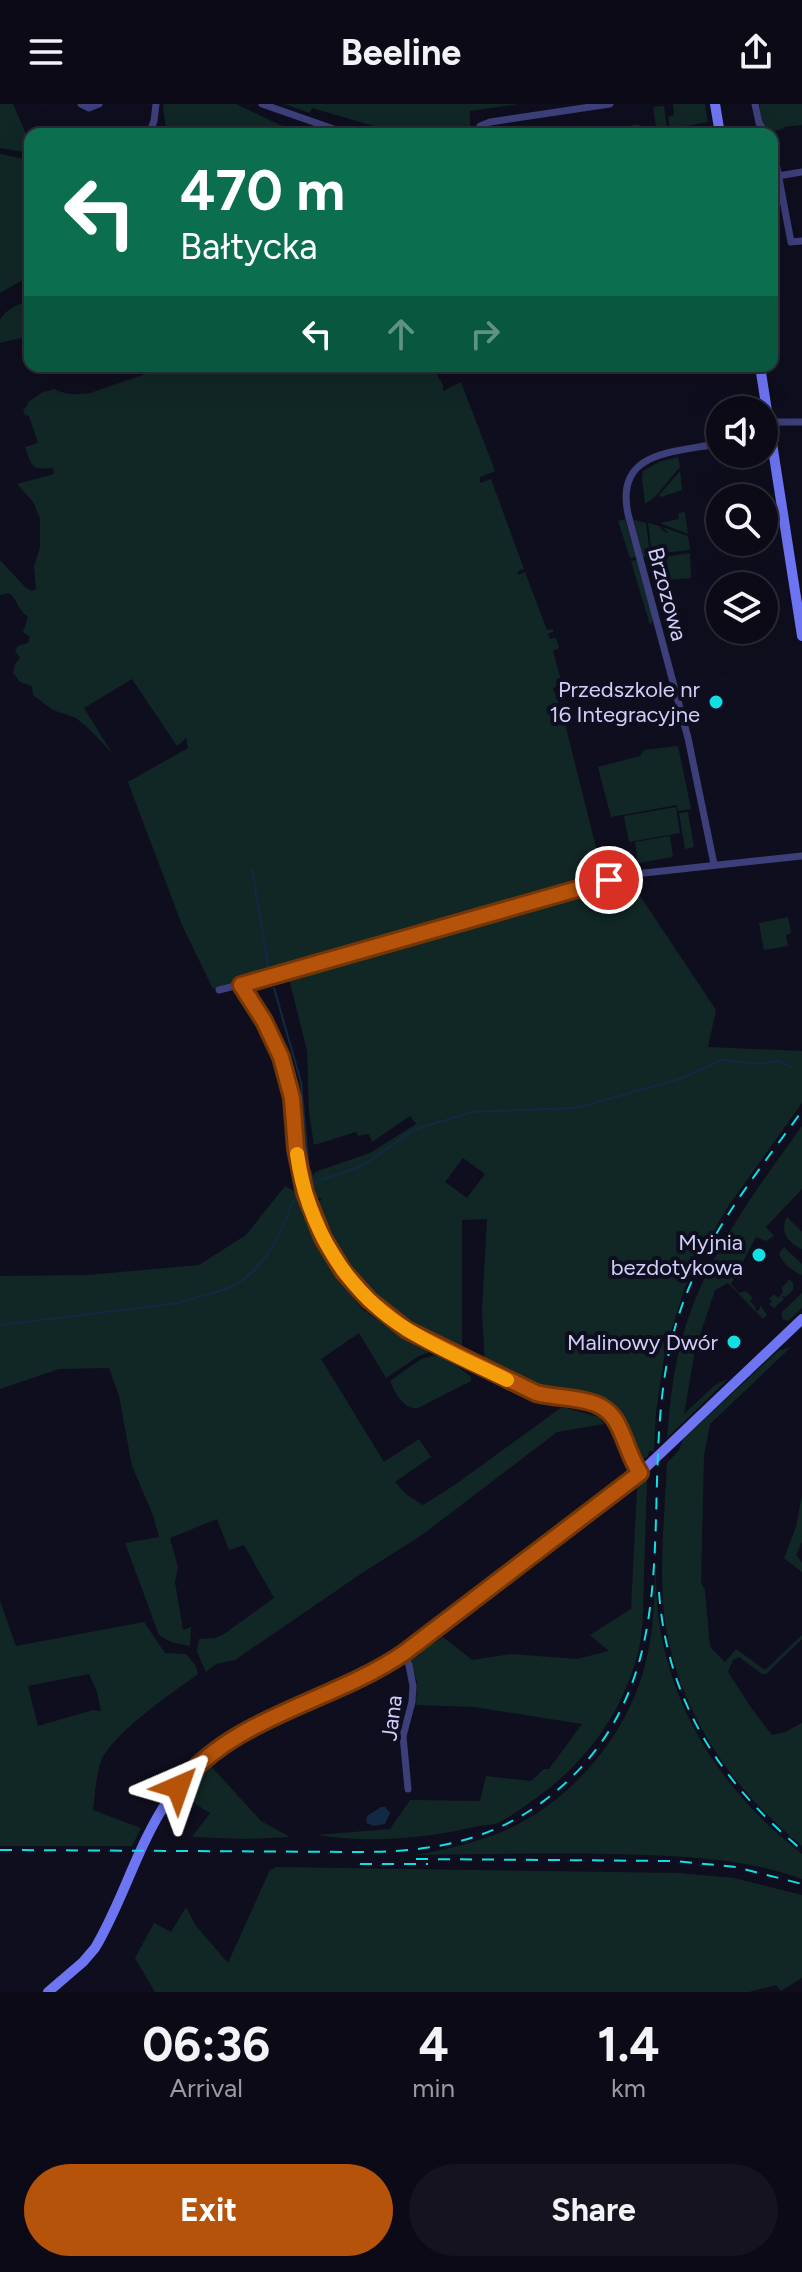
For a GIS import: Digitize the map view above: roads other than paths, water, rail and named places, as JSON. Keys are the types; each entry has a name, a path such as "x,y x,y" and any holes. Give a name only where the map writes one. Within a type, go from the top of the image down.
{"street":[{"path":"81,104 89,108 99,104"},
{"path":"151,128 156,104"},
{"path":"262,104 331,128"},
{"path":"479,128 490,122 610,104"},
{"path":"715,104 719,128"},
{"path":"755,104 762,128"},
{"path":"778,176 802,172"},
{"path":"778,189 791,242 802,241"},
{"path":"761,372 764,396"},
{"path":"778,425 802,422"},
{"name":"Brzozowa","path":"706,445 649,458 633,474 626,497 688,738 714,864"},
{"path":"775,468 802,636"},
{"path":"219,990 626,875 802,856"},
{"path":"241,985 264,1021 281,1057 292,1098 296,1149 305,1193 323,1238 343,1271 386,1315 422,1338 536,1393 582,1399 599,1405 618,1424 628,1453 640,1473"},
{"path":"48,1992 95,1948 157,1818 178,1787 202,1760 239,1733 369,1675 404,1653 640,1473 802,1319"},
{"name":"Jana","path":"404,1653 413,1686 403,1736 408,1789"}],"water":[{"path":"381,1807 390,1813 385,1824 374,1826 366,1823 367,1816"}],"waterway":[{"path":"252,870 269,971"},
{"path":"274,988 301,1082 308,1160"},
{"path":"311,1186 364,1165 413,1130 472,1112 576,1108 680,1079 722,1060 762,1064 779,1061 791,1067"},
{"path":"311,1172 314,1182"},
{"path":"0,1325 179,1303 228,1288 260,1264 282,1229 296,1198"}],"railway":[{"path":"0,1850 359,1852 415,1849 491,1831 515,1820 561,1787 604,1739 631,1687 646,1632 653,1574 662,1394 673,1335 683,1304 695,1274 727,1217 802,1111"},
{"path":"659,1592 673,1669 686,1704 703,1736 746,1796 802,1850"},
{"path":"416,1859 674,1861 736,1867 802,1884"},
{"path":"360,1864 428,1864"}],"place":[{"name":"Przedszkole nr 16 Integracyjne","path":"716,702"},
{"name":"Myjnia bezdotykowa","path":"759,1255"},
{"name":"Malinowy Dwór","path":"734,1342"}]}
